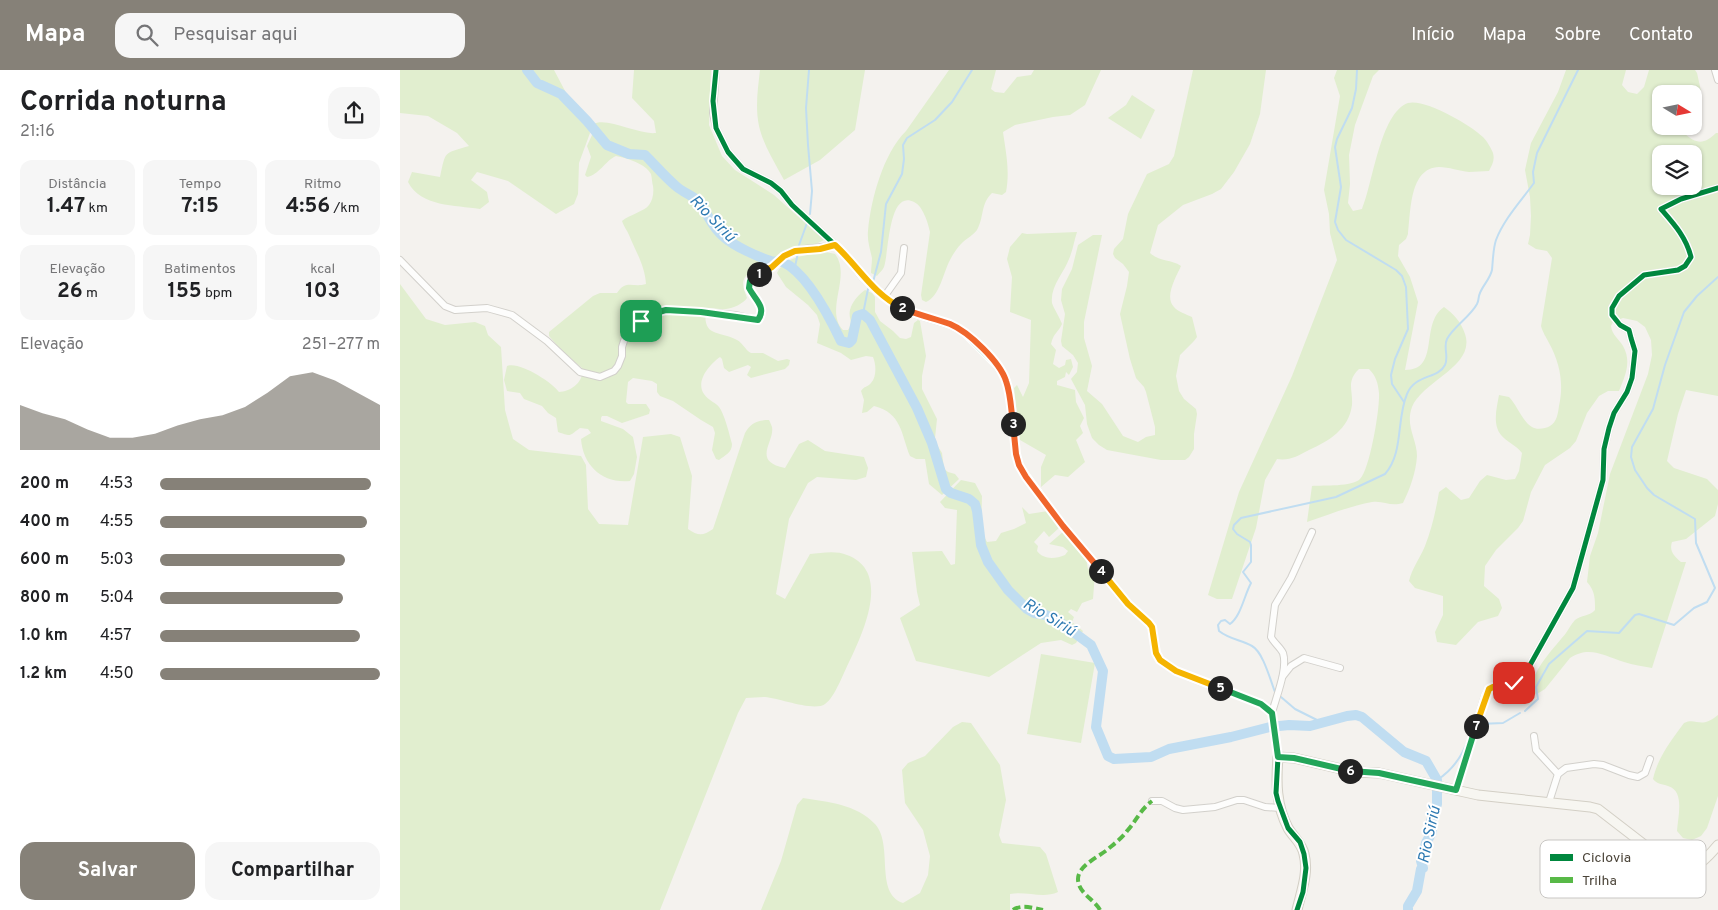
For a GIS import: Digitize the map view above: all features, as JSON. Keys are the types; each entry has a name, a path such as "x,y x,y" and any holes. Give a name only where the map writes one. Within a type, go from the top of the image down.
{"street":[{"path":"716,70 713,113 716,128 728,152 743,169 771,183 781,191 792,205 846,255 862,277 884,297 914,314 950,324 962,331 999,368 1006,379 1009,391 1019,465 1046,504 1086,555 1128,604 1152,627 1156,653 1160,660 1176,671 1252,701 1269,709 1272,713"},
{"path":"1715,70 1718,80"},
{"path":"1456,790 1489,689 1514,683 1525,674 1573,588 1603,480 1604,449 1609,428 1614,413 1627,392 1632,378 1635,352 1629,330 1612,315 1612,308 1619,296 1644,275 1678,270 1685,266 1691,257 1683,235 1661,209 1681,199 1718,188"},
{"path":"400,260 445,306 455,310 487,308 512,315 547,340 580,372 600,377 618,366 628,329 655,313 666,310 691,311 735,315 758,320 762,314 762,309 749,288 750,281 756,275 795,251 820,249 835,245"},
{"path":"884,297 900,273 904,248"},
{"path":"1297,910 1303,892 1306,868 1300,842 1288,828 1276,793 1278,757 1272,713 1282,678 1284,655 1271,637 1275,605 1291,578 1312,532"},
{"path":"1282,678 1291,666 1304,658 1340,668"},
{"path":"1534,736 1536,750 1558,774"},
{"path":"1278,757 1294,758 1354,772 1379,773 1478,794 1590,807 1598,809 1639,840"},
{"path":"1549,802 1558,774 1566,768 1594,764 1603,765 1638,777 1645,773 1650,759"},
{"path":"1152,801 1162,801 1183,810 1198,810 1237,800 1244,800 1265,807 1280,808"},
{"path":"1706,858 1718,845"}],"green space":[{"path":"400,70 554,70 573,106 587,122 590,133 579,163 578,194 574,204 556,214 508,181 477,172 471,180 487,192 489,202 480,209 440,203 421,196 408,182 412,172 440,177 447,154 469,146 457,133 428,116 400,113"},
{"path":"634,70 711,70 709,125 722,156 735,170 774,195 824,240 808,248 791,248 749,273 743,282 747,298 735,307 706,309 705,318 707,325 713,332 737,340 751,353 763,353 778,361 790,360 789,365 785,369 751,378 747,375 751,367 748,365 729,372 724,368 720,357 705,373 702,378 702,389 704,394 717,405 723,414 732,444 729,452 719,460 716,459 712,450 715,433 713,427 673,401 660,396 657,392 657,384 652,381 633,378 628,382 626,402 628,404 646,404 650,410 649,414 622,423 607,416 602,416 601,418 601,421 623,429 633,437 637,457 634,474 630,481 620,481 611,480 603,476 590,465 581,439 591,433 588,429 580,428 570,435 558,432 556,418 542,406 524,399 520,393 507,391 504,380 507,366 512,365 535,373 559,392 572,388 581,377 582,368 562,351 549,336 549,332 593,296 600,293 617,293 623,286 627,285 646,284 642,265 622,221 644,209 650,203 653,191 649,170 641,164 616,156 595,174 587,177 585,175 591,157 587,146 592,135 593,124 600,122 615,124 648,133 656,133 654,121 632,98"},
{"path":"760,70 865,70 855,130 820,160 784,180 766,147 759,126 757,105"},
{"path":"949,70 996,70 991,89 995,92 1004,93 1017,77 1031,75 1034,70 1101,70 1085,105 1070,115 1015,125 1003,132 1008,169 1006,192 1002,195 992,193 988,197 977,230 955,251 938,290 926,302 922,300 921,295 930,232 920,207 914,202 905,200 894,213 886,260 883,269 877,276 871,273 872,258 868,231 875,191 891,152"},
{"path":"1193,70 1266,70 1260,114 1250,144 1234,172 1221,189 1183,205 1158,225 1150,253 1158,258 1181,266 1172,287 1171,303 1178,310 1192,317 1197,337 1180,355 1176,376 1179,391 1184,399 1196,409 1194,449 1185,460 1161,460 1107,450 1092,438 1087,424 1085,405 1071,379 1077,372 1078,363 1073,355 1062,346 1065,314 1061,300 1062,289 1072,269 1078,245 1093,235 1102,235 1084,322 1084,338 1092,366 1087,391 1102,404 1123,436 1138,442 1146,437 1155,435 1155,427 1146,392 1136,378 1120,314 1129,272 1113,254 1114,249 1123,239 1128,214 1147,174 1169,164 1174,156"},
{"path":"1337,70 1379,70 1373,76 1355,125 1349,155 1350,184 1348,203 1353,211 1362,209 1384,134 1391,120 1398,109 1408,103 1436,108 1458,120 1483,137 1492,151 1494,156 1489,171 1469,172 1439,167 1429,169 1422,175 1413,193 1408,234 1406,239 1399,245 1398,256 1410,277 1418,302 1405,370 1416,368 1423,363 1427,355 1432,324 1444,307 1459,322 1465,334 1466,345 1463,355 1456,364 1426,389 1412,407 1410,420 1417,456 1412,480 1403,503 1372,502 1347,508 1307,522 1312,486 1356,482 1364,473 1371,451 1379,393 1376,380 1369,369 1359,369 1351,382 1352,405 1350,413 1347,421 1337,433 1324,443 1301,454 1289,459 1277,459 1265,480 1256,528 1232,599 1217,599 1208,595 1239,492 1292,376 1337,260 1330,233 1329,214 1324,190 1340,96 1334,78"},
{"path":"1566,70 1626,70 1622,85 1628,92 1637,94 1644,87 1649,70 1695,70 1700,85 1652,85 1652,135 1687,135 1700,142 1708,140 1718,133 1718,396 1686,390 1678,414 1667,461 1674,468 1707,479 1718,490 1718,504 1715,516 1686,539 1672,542 1671,548 1674,555 1681,562 1686,562 1652,668 1627,663 1597,653 1584,652 1570,658 1545,689 1537,694 1532,693 1532,686 1543,661 1575,620 1595,610 1592,588 1587,582 1590,556 1598,533 1610,474 1648,374 1652,355 1651,340 1645,327 1637,321 1623,318 1613,322 1612,329 1623,346 1627,358 1627,369 1619,391 1608,391 1599,396 1587,413 1576,441 1570,448 1545,465 1531,492 1523,521 1496,550 1485,566 1484,586 1499,599 1502,608 1498,616 1478,622 1456,645 1437,642 1435,632 1443,615 1443,596 1415,588 1409,581 1434,519 1439,492 1446,487 1461,500 1469,498 1480,481 1487,475 1506,480 1515,479 1519,471 1522,453 1498,431 1496,415 1499,395 1509,397 1525,421 1534,428 1548,427 1557,417 1561,390 1560,374 1556,358 1541,326 1552,258 1547,251 1536,249 1528,244 1531,216 1525,170 1531,143 1558,92"},
{"path":"1132,95 1155,110 1141,139 1108,118 1126,105"},
{"path":"1077,232 1067,264 1053,291 1052,303 1062,324 1053,337 1051,344 1056,350 1053,364 1059,368 1065,365 1066,360 1071,359 1073,367 1069,375 1066,372 1065,377 1057,381 1057,385 1075,390 1076,402 1084,418 1080,426 1083,433 1076,440 1085,462 1068,477 1055,475 1041,487 1041,467 1046,455 1020,440 1014,388 1017,385 1023,397 1029,383 1031,320 1010,312 1012,277 1007,259 1010,247 1022,233"},
{"path":"826,252 835,254 841,272 836,313 838,322 843,330 848,330 850,327 851,307 856,298 865,290 872,293 875,297 875,312 880,321 900,338 906,339 911,337 914,323 918,320 920,321 926,356 922,376 922,389 937,419 935,438 942,453 944,469 955,474 959,479 942,495 929,484 925,459 916,459 910,456 902,432 895,419 883,409 874,406 867,412 862,413 864,400 861,391 871,383 875,374 873,357 866,356 851,360 841,353 817,343 820,324 817,315 786,287 777,273 781,267 792,259"},
{"path":"400,284 426,319 445,325 475,322 485,326 488,335 501,347 505,410 513,439 529,450 581,456 586,465 588,509 599,524 628,525 643,437 671,434 680,437 692,476 688,529 701,534 713,529 745,433 755,423 769,420 770,422 772,433 767,456 769,461 775,465 785,468 799,444 808,440 825,451 864,457 868,468 866,477 856,480 817,477 808,483 789,519 776,594 785,599 810,554 838,553 847,555 860,563 868,574 871,587 867,617 856,646 836,690 825,704 813,706 765,697 746,698 738,713 660,910 400,910"},
{"path":"961,480 975,483 982,496 981,530 987,542 996,541 1001,533 1026,523 1022,507 1029,514 1048,511 1060,527 1049,537 1044,531 1034,542 1038,546 1037,551 1043,556 1050,558 1065,555 1068,551 1063,547 1049,544 1064,531 1086,558 1088,569 1095,573 1093,599 1082,603 1077,612 1071,609 1068,612 1074,617 1072,622 1083,631 1076,643 1072,645 1061,640 1041,643 989,677 916,661 900,618 920,605 912,552 942,551 951,565 955,564 957,510 945,508 940,502"},
{"path":"1041,654 1095,663 1081,743 1027,734"},
{"path":"1718,715 1718,796 1707,828 1701,836 1692,840 1683,838 1677,831 1679,798 1677,793 1668,786 1658,783 1653,779 1655,771 1666,749 1684,723 1692,721 1703,723"},
{"path":"962,722 971,723 1000,765 1006,800 999,835 1002,843 1040,847 1046,854 1058,892 1047,895 1010,894 1010,910 761,910 781,861 797,805 803,798 841,805 867,817 875,824 880,833 883,844 886,879 894,898 903,903 920,893 928,875 930,856 923,830 905,803 902,770 908,763 925,756 953,727"}],"waterway":[{"name":"Rio Siriú","path":"527,70 537,83 561,94 607,145 629,154 645,155 679,189 697,200 716,229 728,240 760,257 771,261 783,262 792,268 801,276 817,297 841,341 849,343 852,340 857,316 863,314 870,320 917,408 932,443 946,489 951,493 969,499 975,504 981,545 988,562 1008,590 1027,609 1057,620 1091,645 1103,671 1096,727 1108,756 1114,759 1151,757 1169,749 1270,727 1289,725 1310,726 1356,715 1362,717 1404,752 1426,761 1437,780 1437,804 1431,821 1432,832 1426,843 1421,861 1423,868 1421,869 1417,891 1408,906 1408,910"},
{"path":"809,70 806,108 812,191 810,214"},
{"path":"873,282 881,252 886,204 902,174 903,145 907,138 935,120 952,102 972,70"},
{"path":"1357,70 1352,108 1335,147 1341,187 1335,222 1338,230 1346,240 1396,270 1402,276 1406,287 1408,329 1395,359 1391,375 1392,384 1404,402"},
{"path":"1275,692 1266,666 1256,649 1219,631 1218,625 1221,621 1225,620 1230,624 1237,616 1251,583 1243,572 1251,562 1251,545 1250,542 1237,534 1233,529 1234,525 1241,518 1336,497 1385,474 1395,456 1407,394 1415,383 1442,369 1445,365 1447,339 1478,303 1480,293 1492,270 1496,240 1499,232 1534,183 1533,172 1537,153 1578,70"},
{"path":"798,248 807,223"},
{"path":"794,271 798,253"},
{"path":"1525,711 1538,699 1536,687 1549,664 1587,631 1619,633 1635,615 1639,614 1674,625 1694,608 1707,602 1715,588 1696,543 1695,519 1654,495 1635,470 1631,457 1632,447 1653,409 1665,365 1684,312 1697,296 1718,277"},
{"path":"863,314 868,289"},
{"path":"1281,697 1295,709 1323,723"},
{"path":"1479,724 1503,723 1520,713"},
{"path":"1437,780 1457,762 1469,737"}],"marked path":[{"path":"1100,910 1083,892 1079,884 1079,874 1085,866 1123,836 1144,808 1152,801"},
{"path":"1013,910 1024,907 1043,910"}],"cycle path":[{"path":"716,70 713,101 716,128 728,152 743,169 771,183 781,191 792,205 846,255 862,277 884,297 914,314 950,325 962,331 999,368 1006,379 1009,391 1016,455 1019,465 1063,526 1110,581 1119,595 1149,623 1155,651 1160,659 1189,677 1239,695 1255,702 1272,713 1278,757 1276,793 1288,828 1300,842 1306,868 1303,892 1297,910"},
{"path":"1456,790 1485,695 1489,690 1515,682 1525,674 1573,588 1603,480 1604,449 1609,428 1614,413 1627,392 1632,378 1635,351 1629,330 1620,325 1612,315 1612,308 1619,296 1644,275 1678,270 1685,266 1691,257 1683,237 1661,209 1681,199 1718,188"}],"route":[{"path":"641,321 655,313 666,310 735,315 758,320 762,314 762,309 749,288 750,281 756,275 772,267 784,256 795,251 820,249 835,245 846,255 862,277 894,304 914,314 950,324 970,336 994,362 1006,379 1016,454 1019,465 1026,477 1086,555 1128,604 1152,627 1156,653 1160,660 1176,671 1244,697 1269,709 1272,713 1278,757 1294,758 1354,772 1379,773 1456,790 1489,689 1514,683"}]}
